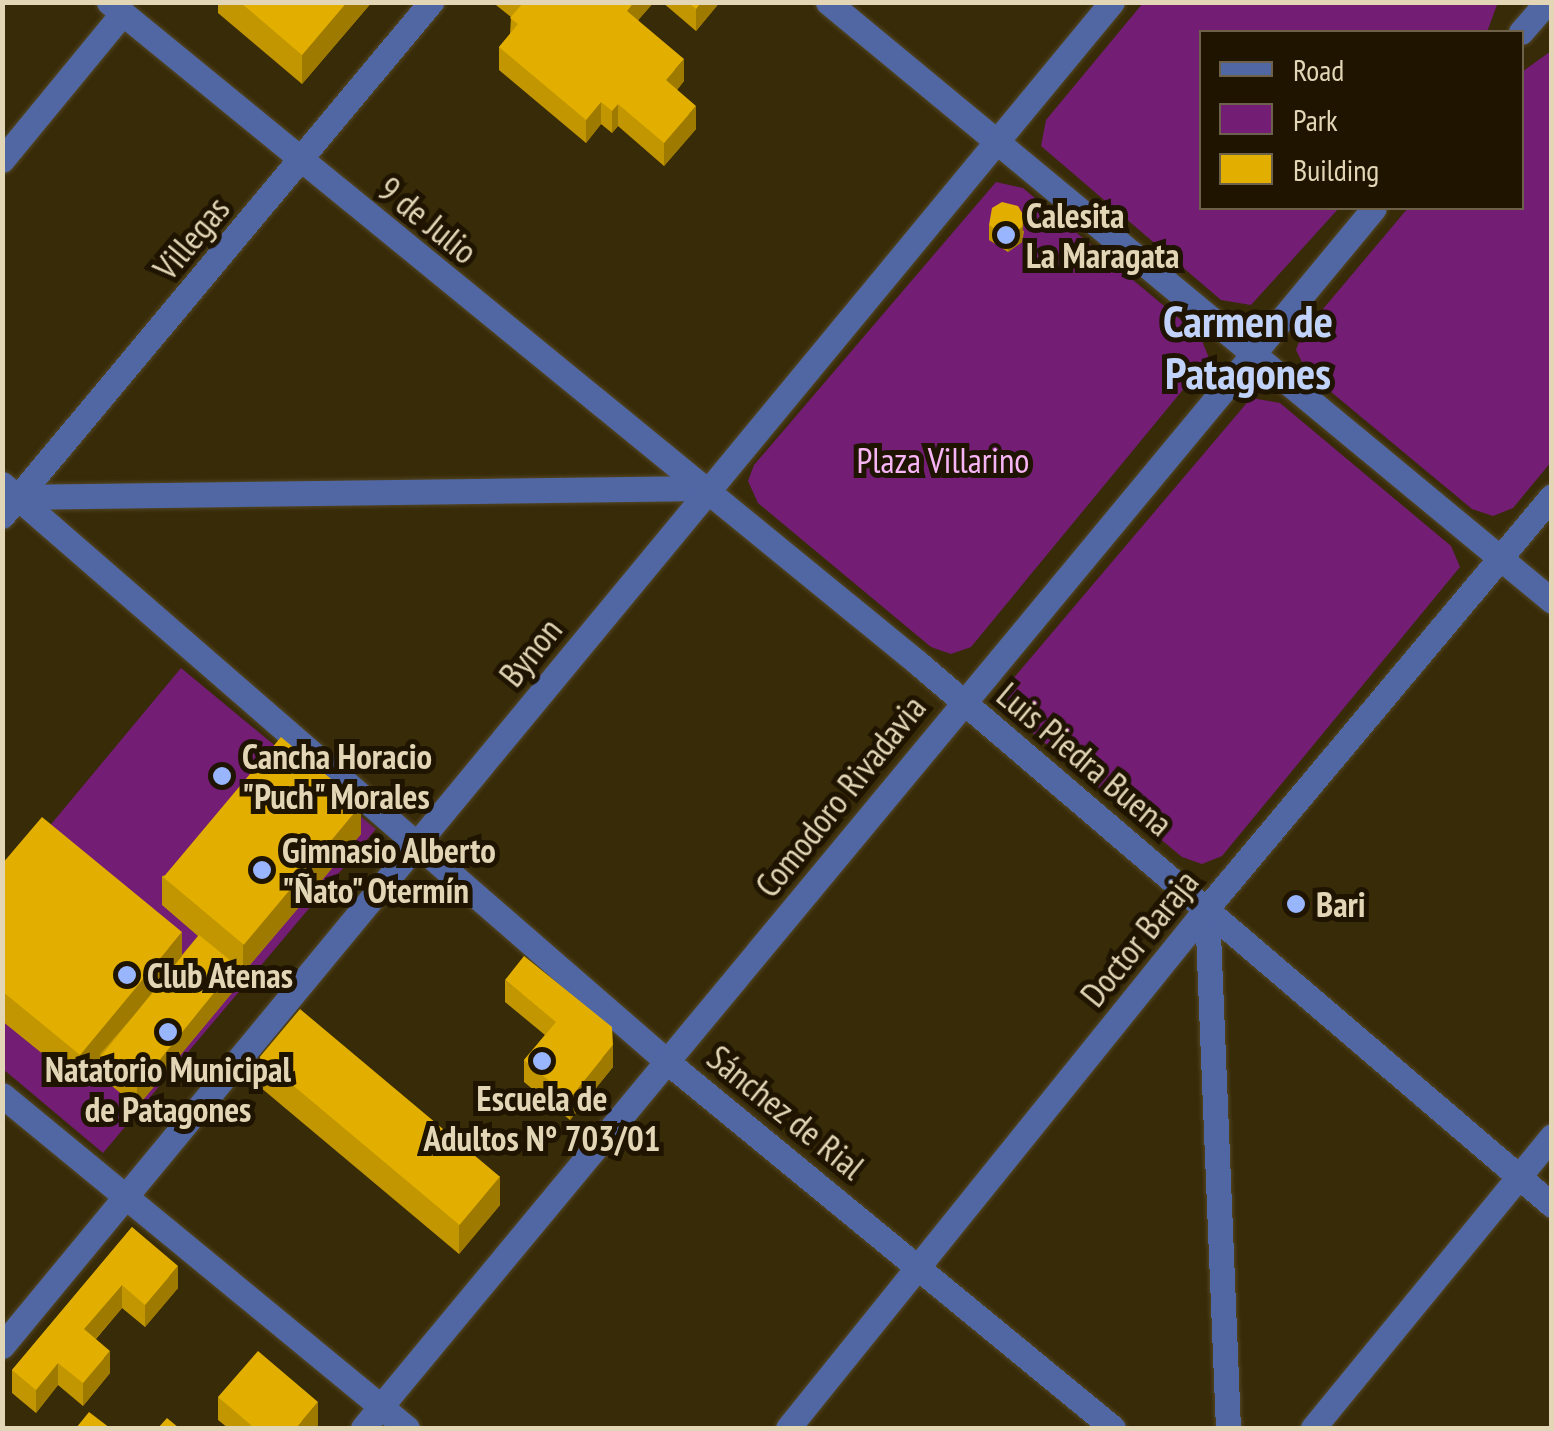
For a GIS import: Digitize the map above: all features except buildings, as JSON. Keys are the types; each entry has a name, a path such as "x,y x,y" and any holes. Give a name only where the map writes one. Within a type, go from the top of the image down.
{"street":[{"name":"Villegas","path":"7,499 300,163 431,2"},
{"path":"828,2 1552,601"},
{"name":"Bynon","path":"2,1346 419,846 706,488 995,138 1112,2"},
{"path":"1523,30 1547,4"},
{"name":"9 de Julio","path":"116,8 300,163 706,488"},
{"path":"2,160 116,8"},
{"name":"Comodoro Rivadavia","path":"363,1428 670,1064 962,700 1372,210"},
{"path":"7,499 706,488"},
{"name":"Luis Piedra Buena","path":"706,488 962,700 1552,1205"},
{"name":"Doctor Baraja","path":"788,1428 922,1267 1207,908 1552,496"},
{"name":"Sánchez de Rial","path":"7,499 419,846 670,1064 922,1267 1113,1428"},
{"path":"1207,908 1228,1428"},
{"path":"2,1095 407,1428"},
{"path":"1313,1428 1552,1136"}],"green space":[{"path":"1498,2 1488,30 1199,30 1199,210 1337,210 1251,305 1221,300 1041,146 1046,120 1143,3"},
{"path":"1551,51 1551,462 1513,508 1493,516 1472,509 1307,372 1296,350 1302,334 1406,210 1524,210 1524,71"},
{"name":"Plaza Villarino","path":"996,182 1023,188 1200,336 1209,358 971,647 951,654 931,647 758,503 748,481 754,465"},
{"path":"1251,398 1280,403 1451,546 1460,567 1222,856 1202,864 1182,857 1016,719 1006,698 1012,680"},
{"name":"Club Atenas","path":"181,668 376,829 103,1153 3,1069 3,882"}],"place":[{"name":"Calesita La Maragata","path":"1006,235"},
{"name":"Cancha Horacio \"Puch\" Morales","path":"222,776"},
{"name":"Gimnasio Alberto \"Ñato\" Otermín","path":"262,870"},
{"name":"Bari","path":"1296,904"},
{"name":"Club Atenas","path":"127,975"},
{"name":"Natatorio Municipal de Patagones","path":"168,1032"},
{"name":"Escuela de Adultos N° 703/01","path":"542,1061"}],"district":[{"name":"Carmen de Patagones","path":"1248,347"}]}
